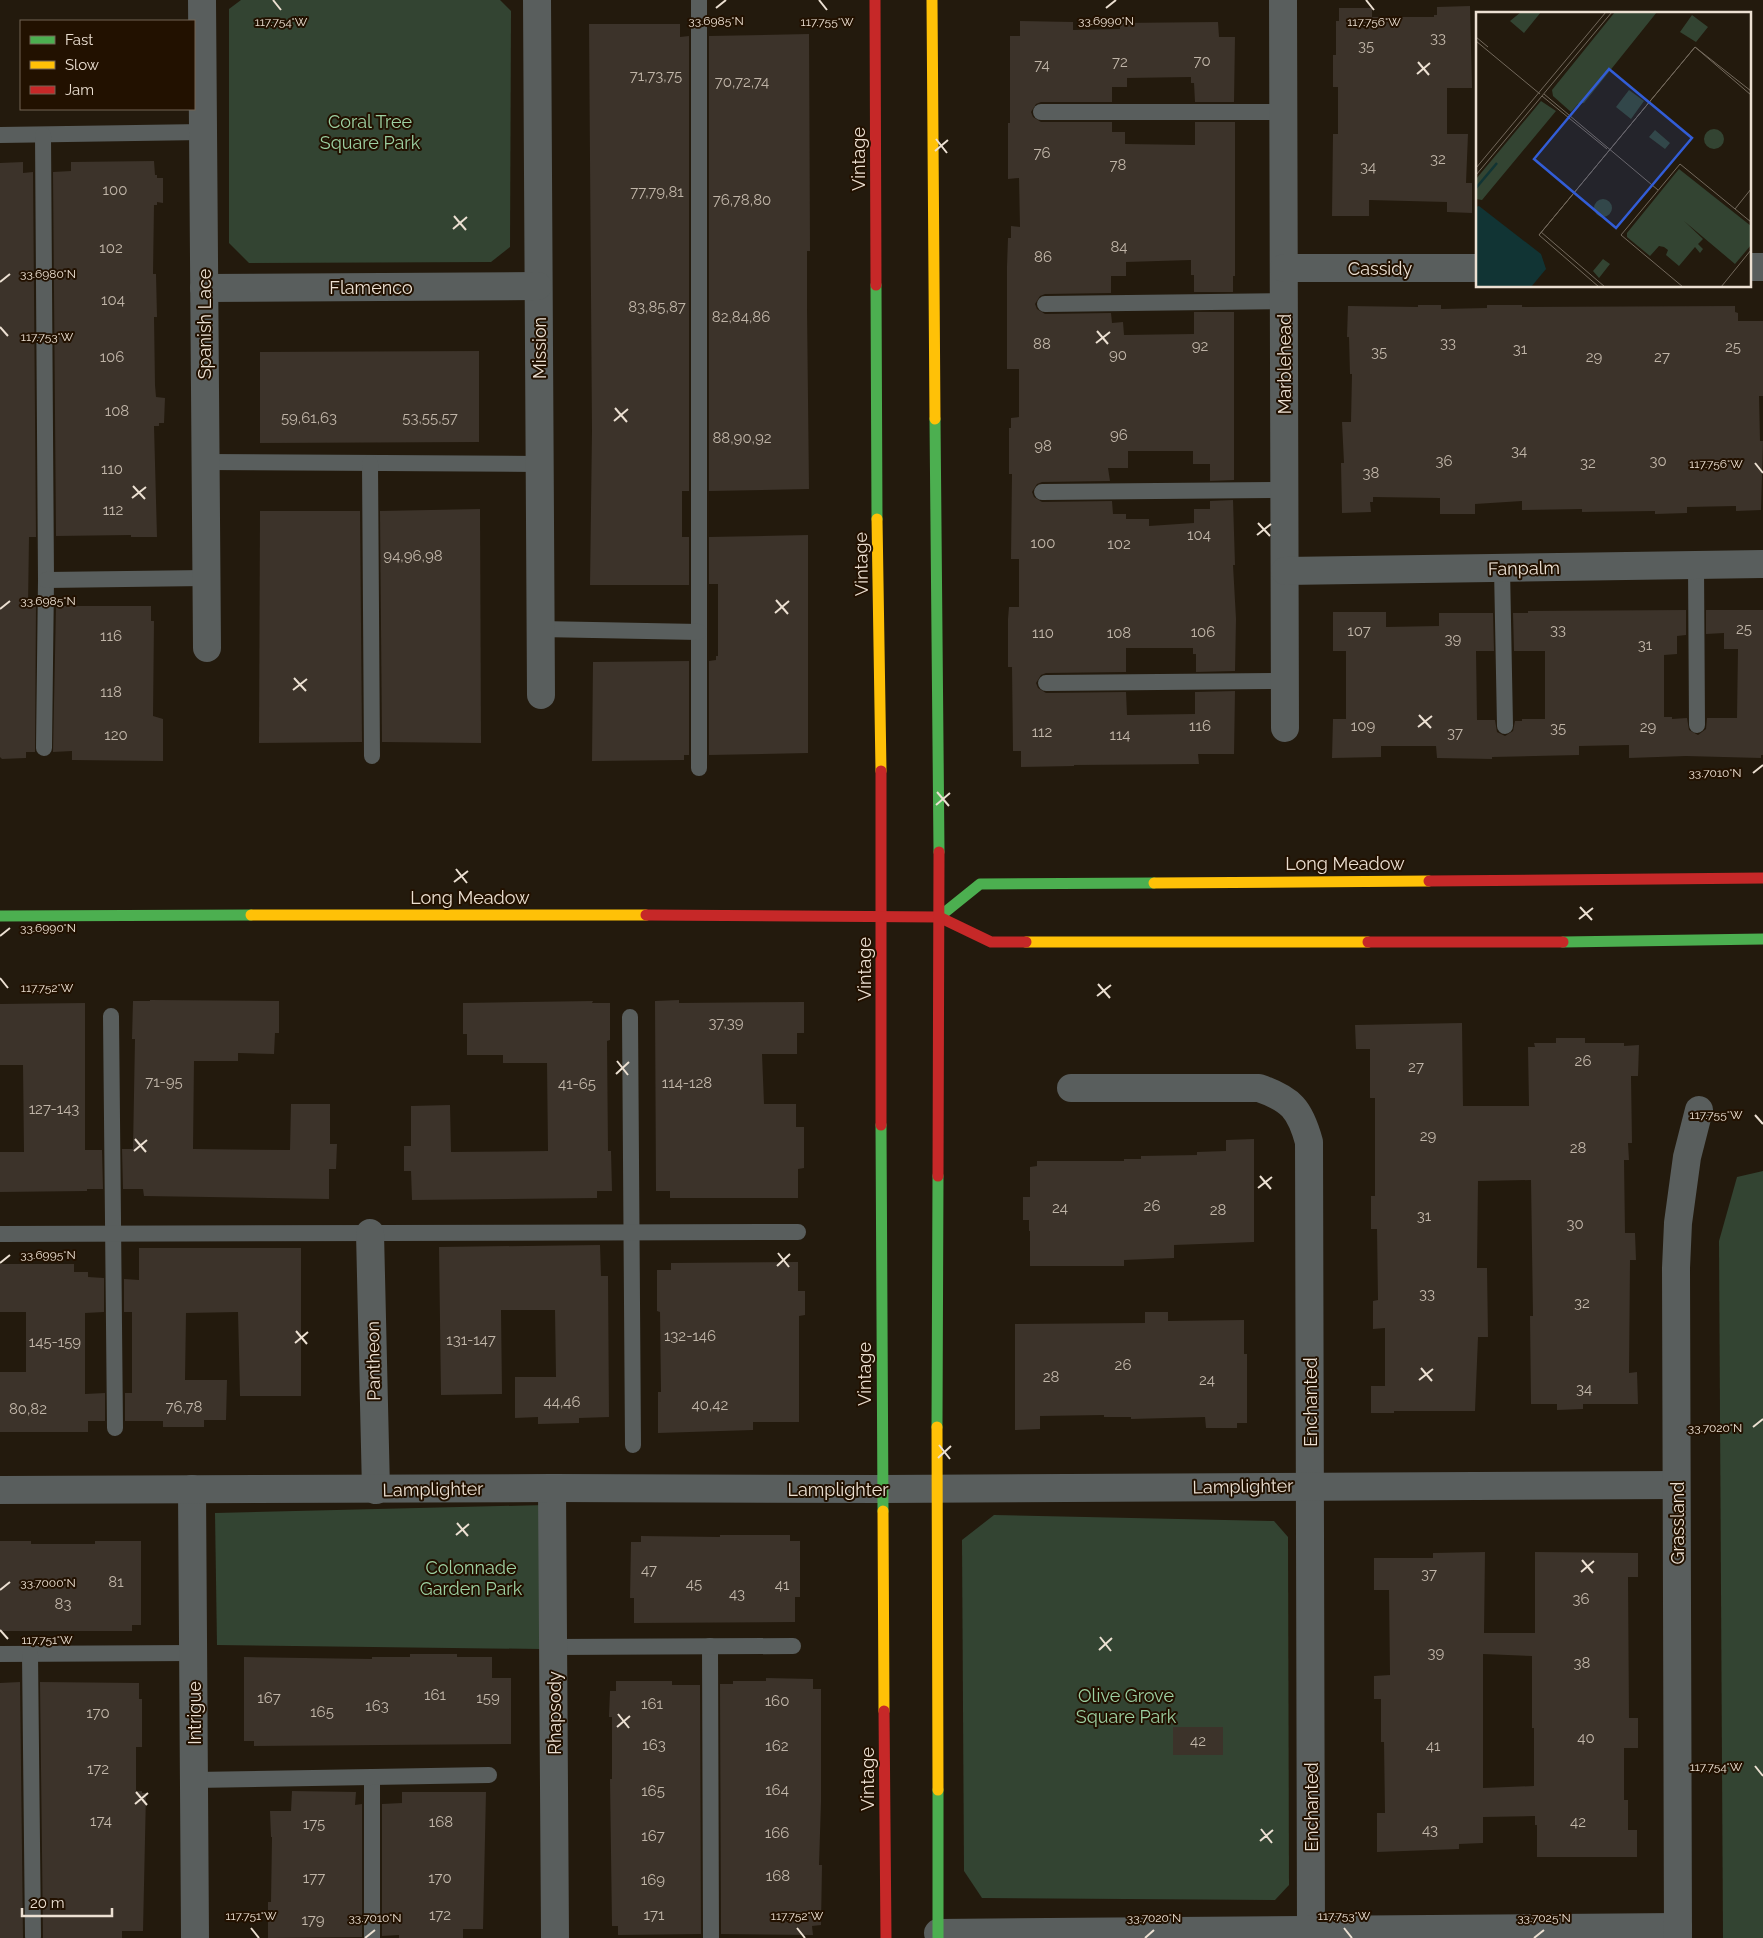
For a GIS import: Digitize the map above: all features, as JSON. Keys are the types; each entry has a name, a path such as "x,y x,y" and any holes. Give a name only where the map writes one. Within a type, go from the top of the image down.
{"street":[{"name":"Spanish Lace","path":"202,0 207,648"},
{"name":"Mission","path":"537,0 540,695"},
{"name":"Vintage","path":"874,0 882,916 882,1489 886,1938"},
{"path":"932,0 939,917 938,1935 1311,1929 1678,1932"},
{"name":"Marblehead","path":"1284,0 1284,728"},
{"path":"1750,267 1763,267"},
{"name":"Cassidy","path":"1284,268 1476,268"},
{"name":"Flamenco","path":"204,288 538,286"},
{"name":"Fanpalm","path":"1284,571 1763,564"},
{"name":"Long Meadow","path":"939,917 980,884 1763,878"},
{"name":"Long Meadow","path":"0,916 571,914 939,917 991,942 1551,942 1763,938"},
{"name":"Enchanted","path":"1071,1088 1259,1088 1279,1095 1295,1108 1304,1124 1309,1142 1311,1929"},
{"name":"Grassland","path":"1678,1932 1676,1268 1678,1223 1687,1157 1698,1110"},
{"name":"Pantheon","path":"370,1233 376,1490"},
{"name":"Lamplighter","path":"0,1490 937,1489 1676,1485"},
{"name":"Rhapsody","path":"552,1488 555,1938"},
{"name":"Intrigue","path":"192,1489 195,1938"}],"lane":[{"path":"699,0 699,768"},
{"path":"1041,112 1284,112"},
{"path":"0,135 203,132"},
{"path":"43,135 46,580 44,748"},
{"path":"1045,304 1284,301"},
{"path":"205,462 539,464"},
{"path":"370,463 372,756"},
{"path":"1042,492 1284,490"},
{"path":"1696,565 1697,725"},
{"path":"1502,568 1505,726"},
{"path":"46,580 206,578"},
{"path":"540,630 699,632"},
{"path":"1046,683 1285,681"},
{"path":"111,1016 114,1428"},
{"path":"630,1017 633,1446"},
{"path":"0,1234 798,1232"},
{"path":"710,1646 711,1938"},
{"path":"553,1647 793,1646"},
{"path":"0,1654 193,1653"},
{"path":"30,1654 33,1936"},
{"path":"194,1780 489,1775"},
{"path":"372,1776 372,1938"}],"green space":[{"name":"Coral Tree Square Park","path":"241,0 500,0 511,11 510,247 491,262 249,263 229,243 229,9"},
{"path":"1763,1171 1763,1938 1723,1938 1719,1241 1737,1177"},
{"name":"Colonnade Garden Park","path":"545,1505 540,1649 217,1645 215,1513"},
{"name":"Olive Grove Square Park","path":"994,1515 1274,1521 1288,1537 1289,1885 1275,1900 982,1898 964,1871 962,1540"}],"building":[{"path":"1470,6 1472,88 1447,88 1447,134 1468,134 1466,183 1472,183 1472,213 1447,212 1447,202 1369,200 1369,216 1332,216 1333,134 1338,134 1338,87 1333,87 1333,55 1336,55 1336,21 1339,21 1339,8 1372,8 1372,17 1434,17 1434,15 1437,15 1437,7"},
{"path":"1020,21 1073,22 1073,30 1120,29 1120,23 1218,22 1219,37 1235,37 1234,102 1195,102 1194,83 1191,83 1191,77 1127,78 1127,87 1112,87 1112,102 1041,102 1036,104 1031,112 1033,117 1041,122 1112,122 1112,132 1125,132 1125,144 1195,145 1195,122 1235,122 1235,276 1233,276 1233,292 1194,292 1194,275 1191,275 1191,260 1126,262 1126,276 1111,276 1111,293 1045,294 1040,296 1035,304 1037,309 1045,314 1111,313 1112,323 1123,322 1124,335 1194,334 1194,312 1234,312 1234,480 1210,481 1210,464 1193,464 1193,451 1128,451 1128,468 1108,468 1110,481 1042,482 1037,484 1032,492 1034,497 1042,502 1112,501 1113,514 1126,514 1126,519 1149,519 1149,526 1194,523 1194,509 1210,509 1210,501 1233,500 1235,565 1233,565 1236,619 1235,671 1196,672 1196,654 1193,654 1193,648 1126,648 1126,672 1046,673 1041,675 1036,683 1038,688 1046,693 1126,692 1127,715 1195,714 1195,692 1235,691 1234,754 1198,754 1199,764 1021,767 1021,751 1013,751 1012,667 1008,667 1008,619 1009,607 1019,607 1019,559 1011,559 1012,474 1009,474 1009,428 1011,428 1011,418 1019,417 1019,369 1007,369 1007,267 1008,238 1011,238 1011,226 1020,227 1019,178 1008,179 1008,123 1010,123 1010,36 1020,36"},
{"path":"589,24 680,24 680,37 689,36 689,491 682,491 682,537 689,537 689,585 590,585 592,431"},
{"path":"809,34 810,251 807,251 807,309 809,489 709,491 709,36"},
{"path":"154,161 155,175 157,175 157,178 163,178 163,203 157,202 157,205 154,205 153,274 156,274 157,317 154,317 155,385 156,397 165,398 164,423 154,426 157,537 131,537 131,535 56,536 53,172 71,171 71,162"},
{"path":"23,162 23,173 33,172 36,537 29,537 28,606 36,606 35,752 26,752 26,758 2,759 0,757 0,163"},
{"path":"1418,305 1441,305 1441,309 1487,308 1487,305 1522,305 1522,307 1735,306 1735,312 1738,313 1738,321 1763,321 1763,396 1759,396 1760,441 1763,441 1761,510 1736,511 1736,506 1687,507 1687,513 1655,514 1655,511 1582,512 1582,509 1522,510 1522,501 1475,504 1475,514 1440,514 1440,498 1373,497 1373,502 1370,502 1371,512 1342,513 1341,463 1344,463 1342,422 1351,422 1352,374 1350,374 1349,337 1347,337 1348,306 1418,307"},
{"path":"479,351 479,442 260,443 260,352"},
{"path":"480,509 481,743 382,742 380,511"},
{"path":"260,511 360,511 362,742 259,743"},
{"path":"808,535 808,753 709,755 709,661 716,660 716,656 718,656 718,584 709,584 709,537"},
{"path":"56,606 151,606 151,621 154,621 153,716 163,719 163,761 72,760 72,751 53,752"},
{"path":"1686,610 1686,635 1677,636 1677,654 1664,655 1664,717 1672,717 1672,719 1687,718 1689,730 1698,735 1706,729 1707,718 1737,718 1738,649 1724,649 1724,633 1706,634 1706,610 1763,610 1763,755 1761,755 1761,758 1686,756 1629,758 1629,745 1579,746 1579,755 1492,757 1492,759 1437,758 1436,746 1381,746 1381,757 1332,758 1333,719 1346,719 1346,651 1333,651 1333,612 1386,612 1386,627 1439,626 1439,613 1493,613 1494,651 1476,651 1477,720 1495,720 1497,732 1505,736 1513,731 1515,721 1522,721 1522,719 1545,719 1545,651 1514,651 1513,613 1528,613 1528,611"},
{"path":"689,661 689,755 684,755 684,760 592,761 593,662"},
{"path":"679,1000 679,1003 804,1002 804,1033 797,1033 797,1054 762,1054 764,1104 796,1104 796,1127 804,1127 804,1168 798,1169 798,1198 670,1198 670,1191 656,1191 655,1001"},
{"path":"133,1001 279,1001 279,1033 275,1033 274,1054 238,1053 238,1061 194,1061 193,1149 290,1150 291,1104 330,1104 330,1144 337,1144 336,1169 329,1169 329,1199 144,1196 143,1189 123,1189 122,1149 133,1149 135,1039 132,1039"},
{"path":"593,1001 592,1003 610,1003 610,1040 607,1041 608,1151 611,1151 612,1191 597,1191 597,1198 412,1200 411,1171 404,1171 404,1146 411,1146 411,1106 450,1105 451,1152 548,1151 547,1063 503,1063 503,1055 467,1055 467,1034 463,1034 463,1003"},
{"path":"85,1003 85,1150 102,1150 103,1189 87,1189 87,1191 0,1192 0,1152 24,1152 23,1065 0,1065 0,1004"},
{"path":"1462,1023 1463,1106 1529,1106 1528,1047 1535,1047 1534,1043 1556,1043 1556,1038 1585,1038 1585,1043 1624,1043 1624,1046 1639,1045 1638,1076 1631,1076 1632,1143 1628,1143 1629,1160 1624,1160 1625,1233 1635,1233 1636,1260 1630,1260 1629,1373 1637,1372 1638,1404 1583,1404 1583,1409 1557,1410 1557,1404 1531,1404 1530,1316 1533,1316 1531,1180 1478,1181 1477,1268 1487,1268 1488,1337 1478,1337 1475,1411 1394,1411 1394,1413 1371,1413 1371,1386 1385,1386 1385,1328 1373,1329 1373,1301 1378,1300 1377,1229 1371,1229 1371,1196 1375,1196 1375,1098 1370,1098 1370,1049 1356,1049 1355,1025"},
{"path":"1254,1139 1254,1242 1174,1245 1174,1258 1124,1260 1124,1266 1030,1266 1029,1220 1023,1220 1023,1197 1030,1197 1030,1167 1037,1166 1037,1161 1124,1161 1124,1159 1141,1159 1141,1156 1197,1155 1197,1152 1226,1151 1226,1140"},
{"path":"600,1245 601,1276 608,1276 609,1417 579,1418 579,1423 538,1424 538,1417 515,1418 515,1377 556,1377 555,1310 501,1310 502,1394 441,1395 439,1247"},
{"path":"139,1248 301,1248 301,1396 240,1396 238,1312 186,1313 185,1380 227,1380 226,1420 204,1420 204,1427 163,1427 163,1421 125,1421 125,1393 132,1393 132,1312 124,1312 124,1279 139,1280"},
{"path":"798,1262 798,1291 805,1291 805,1315 799,1316 799,1422 753,1422 753,1430 658,1433 658,1392 661,1392 660,1312 657,1311 657,1270 671,1270 671,1263"},
{"path":"0,1264 74,1264 74,1272 88,1272 88,1277 104,1278 104,1312 85,1313 85,1394 105,1393 105,1421 88,1421 88,1432 0,1432 0,1372 26,1372 26,1312 0,1312"},
{"path":"1145,1312 1168,1312 1168,1321 1244,1320 1244,1354 1247,1354 1247,1423 1237,1423 1237,1428 1206,1428 1205,1417 1131,1419 1131,1417 1104,1417 1104,1415 1040,1416 1040,1429 1015,1430 1015,1324 1145,1323"},
{"path":"720,1535 790,1535 790,1541 800,1541 800,1597 795,1597 795,1622 634,1623 634,1598 630,1598 631,1542 641,1542 641,1536 720,1537"},
{"path":"0,1541 31,1541 31,1544 95,1544 95,1541 141,1541 141,1625 132,1625 132,1631 0,1631"},
{"path":"1485,1552 1484,1633 1535,1633 1535,1552 1638,1553 1638,1577 1628,1577 1629,1718 1638,1718 1638,1748 1624,1748 1624,1800 1628,1800 1628,1830 1637,1830 1637,1857 1537,1857 1537,1825 1535,1825 1535,1816 1483,1817 1483,1843 1459,1844 1459,1849 1377,1852 1377,1813 1385,1813 1384,1742 1381,1742 1381,1699 1374,1699 1374,1676 1390,1675 1389,1590 1374,1590 1374,1558 1433,1558 1433,1553","holes":["1483,1654 1532,1656 1534,1786 1483,1788"]},
{"path":"410,1654 457,1654 457,1657 492,1657 492,1678 511,1678 511,1744 254,1746 254,1741 244,1741 244,1657 372,1659 372,1657 410,1657"},
{"path":"766,1678 813,1679 813,1689 821,1689 819,1865 822,1865 821,1925 812,1926 813,1935 721,1934 720,1684 733,1684 733,1681 766,1681"},
{"path":"616,1681 672,1681 672,1685 700,1685 701,1934 618,1935 618,1926 612,1926 610,1779 612,1779 612,1717 609,1717 610,1691 616,1691"},
{"path":"20,1682 23,1938 0,1938 0,1683"},
{"path":"40,1682 139,1683 139,1699 142,1699 142,1747 136,1747 136,1791 146,1793 143,1931 122,1931 122,1938 43,1938"},
{"path":"1173,1727 1223,1727 1223,1755 1173,1755"},
{"path":"292,1791 356,1792 355,1805 362,1804 362,1937 268,1938 268,1902 271,1902 272,1837 270,1811 291,1811"},
{"path":"402,1792 486,1792 483,1929 463,1929 463,1938 399,1938 399,1935 382,1936 382,1804 402,1803"}],"traffic: fast":[{"path":"876,285 877,519"},
{"path":"935,419 939,852"},
{"path":"939,917 980,884 1154,883"},
{"path":"0,916 251,915"},
{"path":"1563,942 1763,939"},
{"path":"881,1125 883,1511"},
{"path":"937,1427 938,1176"},
{"path":"938,1790 938,1938"}],"traffic: slow":[{"path":"932,0 935,419"},
{"path":"877,519 881,771"},
{"path":"1154,883 1429,881"},
{"path":"251,915 646,915"},
{"path":"1026,942 1368,942"},
{"path":"937,1427 938,1790"},
{"path":"883,1511 884,1711"}],"traffic: jam":[{"path":"875,0 876,285"},
{"path":"881,771 881,1125"},
{"path":"938,1176 939,852"},
{"path":"1429,881 1763,878"},
{"path":"646,915 939,917 991,942 1026,942"},
{"path":"1368,942 1563,942"},
{"path":"884,1711 886,1938"}]}
